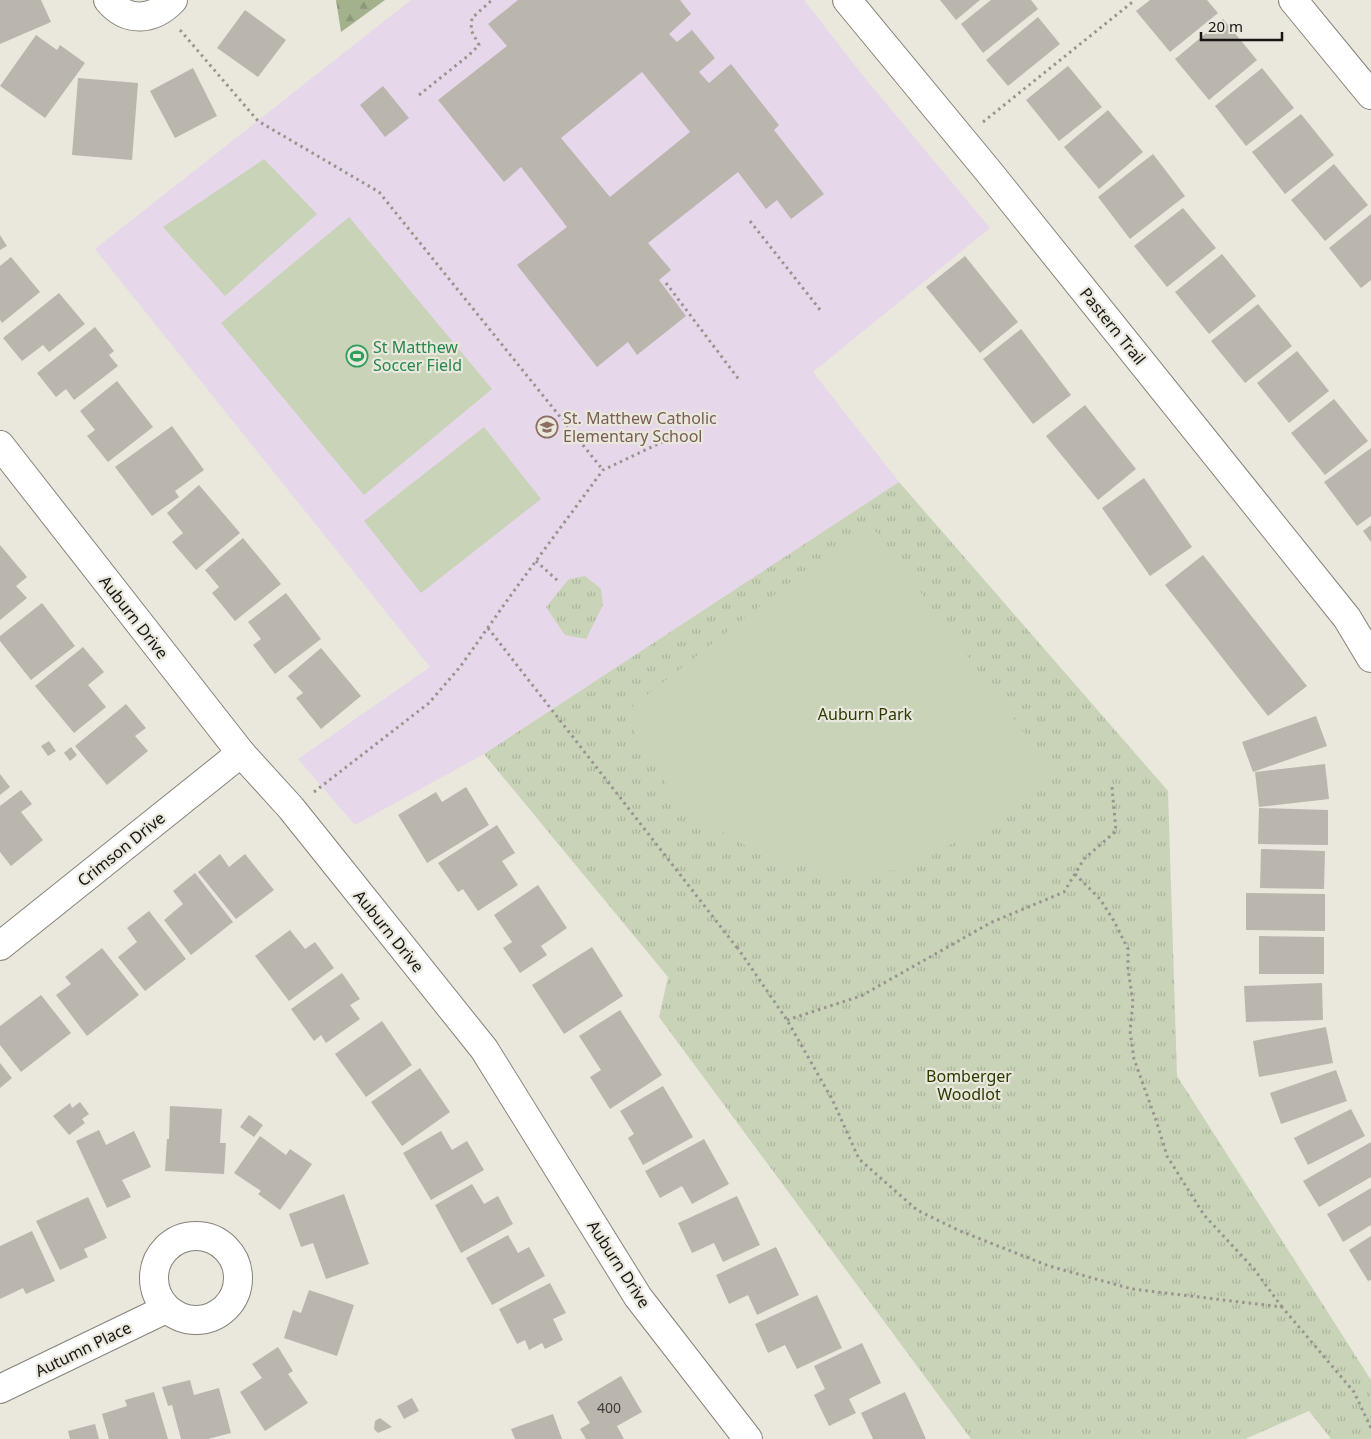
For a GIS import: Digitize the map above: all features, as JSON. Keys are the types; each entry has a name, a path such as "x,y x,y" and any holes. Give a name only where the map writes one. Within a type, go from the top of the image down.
{"street":[{"path":"108,0 114,8 127,15 147,17 168,5"},
{"name":"Pastern Trail","path":"847,0 989,172 1347,618 1371,658"},
{"path":"1293,0 1371,95"},
{"name":"Auburn Drive","path":"0,445 241,753 291,808 484,1049 638,1297 748,1439"},
{"name":"Crimson Drive","path":"0,946 241,753"},
{"name":"Autumn Place","path":"0,1389 166,1309"}],"path":[{"path":"419,95 479,46 471,30 472,18 492,0"},
{"path":"979,126 1135,0"},
{"path":"168,5 258,121 379,192 603,470"},
{"path":"750,221 822,311"},
{"path":"666,282 740,381"},
{"path":"311,794 429,703 460,667 603,470 673,437"},
{"path":"536,562 558,581"},
{"path":"488,628 738,949 787,1020 832,1099 859,1160 917,1210 960,1231 1049,1266 1132,1289 1282,1307"},
{"path":"787,1020 861,996 990,923 1064,892 1084,859 1116,830 1112,787"},
{"path":"1075,874 1100,898 1128,950 1128,969 1133,1002 1130,1031 1134,1059 1158,1123 1167,1156 1204,1215 1254,1269 1282,1307 1354,1392 1371,1428"}],"shaded area":[{"name":"St. Matthew Catholic Elementary School","path":"411,0 804,0 864,77 990,228 813,372 899,482 484,754 355,825 298,759 430,667 95,249"}],"green space":[{"path":"336,0 385,0 341,32"},
{"path":"264,159 317,214 225,296 163,227"},
{"name":"St Matthew Soccer Field","path":"349,217 492,389 364,495 221,323"},
{"path":"484,427 541,499 421,593 364,521"},
{"name":"Bomberger Woodlot","path":"899,482 1168,791 1177,1076 1371,1380 1371,1439 1331,1439 1309,1411 1245,1439 971,1439 659,1017 668,977 484,754"},
{"name":"Auburn Park","path":"868,521 1051,769 997,820 903,870 835,873 767,858 681,808 623,714"},
{"path":"585,576 601,589 603,605 586,639 565,635 546,607 569,579"}],"building":[{"path":"0,0 41,0 51,22 0,44"},
{"path":"518,0 680,0 691,14 669,34 677,42 692,30 715,58 699,72 709,83 731,64 779,125 774,130 824,194 791,219 777,200 766,209 738,172 648,243 671,270 659,280 686,316 637,355 628,342 597,367 517,265 567,227 521,167 504,182 438,100 507,46 488,24","holes":["642,72 690,132 610,197 561,138"]},
{"path":"940,0 980,0 956,20"},
{"path":"991,0 1031,0 1038,9 983,53 961,24"},
{"path":"1150,0 1207,0 1218,13 1170,52 1136,11"},
{"path":"245,10 286,40 258,77 217,48"},
{"path":"1038,17 1060,44 1008,86 986,60"},
{"path":"1223,19 1257,60 1209,100 1175,59"},
{"path":"36,35 57,50 60,45 85,63 45,118 0,86"},
{"path":"1068,66 1102,107 1059,141 1026,100"},
{"path":"193,68 217,116 175,138 150,91"},
{"path":"1262,68 1294,108 1246,146 1215,106"},
{"path":"78,78 138,83 132,160 72,155"},
{"path":"383,86 409,118 385,137 360,105"},
{"path":"1108,110 1143,152 1099,189 1064,147"},
{"path":"1301,114 1334,155 1285,194 1252,152"},
{"path":"1153,154 1185,196 1130,239 1098,197"},
{"path":"1334,164 1368,205 1325,241 1291,200"},
{"path":"1183,208 1216,248 1167,287 1134,246"},
{"path":"1371,214 1371,280 1361,288 1329,248"},
{"path":"0,235 7,246 0,250"},
{"path":"1222,254 1256,296 1209,334 1175,292"},
{"path":"965,256 1018,322 980,353 926,287"},
{"path":"11,257 40,292 2,323 0,320 0,266"},
{"path":"59,293 85,324 49,352 43,345 22,361 3,338"},
{"path":"1258,304 1292,346 1245,383 1211,341"},
{"path":"95,327 114,351 109,355 118,366 74,400 66,389 56,397 37,373"},
{"path":"1021,329 1071,395 1033,424 983,359"},
{"path":"1297,351 1329,391 1289,423 1257,383"},
{"path":"117,381 153,427 108,462 87,436 95,430 80,411"},
{"path":"1334,399 1368,441 1325,475 1291,433"},
{"path":"1085,405 1136,469 1098,500 1046,436"},
{"path":"172,426 204,470 175,491 179,497 152,516 115,467"},
{"path":"1371,448 1371,516 1357,526 1324,482"},
{"path":"1144,478 1192,547 1150,576 1102,508"},
{"path":"199,485 240,533 196,570 172,542 183,533 167,513"},
{"path":"1371,525 1371,542 1363,531"},
{"path":"243,538 281,584 235,621 212,593 219,587 205,570"},
{"path":"0,545 27,577 16,586 27,598 0,620"},
{"path":"1203,555 1307,686 1268,716 1165,585"},
{"path":"286,593 321,639 275,674 253,645 261,639 248,622"},
{"path":"42,603 75,646 31,680 0,641 0,636"},
{"path":"83,647 104,672 88,685 106,707 74,733 35,686"},
{"path":"321,648 361,696 321,729 296,698 303,693 288,676"},
{"path":"126,704 146,728 135,736 148,751 107,785 75,746"},
{"path":"1316,716 1327,746 1253,772 1242,742"},
{"path":"49,741 56,751 48,756 41,746"},
{"path":"71,747 77,755 70,761 64,753"},
{"path":"1325,764 1329,799 1259,807 1255,772"},
{"path":"0,774 10,787 0,795"},
{"path":"466,787 489,825 427,863 398,815 436,792 442,802"},
{"path":"21,790 32,804 21,812 43,840 11,866 0,852 0,806"},
{"path":"1259,808 1328,810 1328,845 1258,844"},
{"path":"497,825 515,853 502,861 518,885 478,911 463,889 458,892 438,863"},
{"path":"1261,849 1325,851 1324,889 1260,888"},
{"path":"220,854 229,867 245,854 274,890 236,919 198,872"},
{"path":"195,873 233,922 191,955 164,920 183,904 173,891"},
{"path":"538,885 567,928 541,946 547,955 520,973 503,948 512,942 494,915"},
{"path":"1246,893 1325,894 1325,931 1246,930"},
{"path":"149,911 186,959 145,991 118,957 137,942 127,928"},
{"path":"290,930 305,949 315,942 334,968 289,1001 255,956"},
{"path":"1259,936 1324,937 1324,974 1259,974"},
{"path":"592,947 623,996 564,1034 532,985"},
{"path":"102,948 139,995 87,1036 56,995 71,984 65,977"},
{"path":"342,973 360,999 350,1005 360,1019 326,1043 321,1035 314,1041 291,1009"},
{"path":"1322,983 1323,1020 1246,1022 1244,986"},
{"path":"41,995 71,1033 21,1072 0,1045 0,1026"},
{"path":"620,1010 662,1075 610,1109 590,1077 601,1070 579,1036"},
{"path":"382,1021 412,1065 366,1097 335,1054"},
{"path":"1326,1027 1333,1063 1259,1077 1253,1041"},
{"path":"0,1063 12,1078 0,1088"},
{"path":"420,1068 450,1112 402,1146 371,1102"},
{"path":"1336,1070 1347,1101 1281,1124 1270,1093"},
{"path":"663,1086 693,1137 643,1165 628,1138 634,1134 620,1111"},
{"path":"80,1102 89,1114 82,1119 85,1123 69,1135 53,1116 70,1103 72,1108"},
{"path":"170,1106 222,1109 220,1143 226,1143 224,1174 165,1171 167,1139 169,1139"},
{"path":"1351,1109 1365,1136 1308,1165 1294,1138"},
{"path":"249,1115 263,1125 254,1137 240,1127"},
{"path":"99,1130 106,1145 134,1131 151,1167 122,1180 131,1197 107,1208 76,1141"},
{"path":"441,1131 452,1150 467,1141 484,1170 431,1200 403,1153"},
{"path":"260,1136 286,1155 290,1149 312,1164 280,1210 258,1194 261,1191 234,1173"},
{"path":"704,1139 729,1184 692,1204 682,1186 660,1198 645,1171"},
{"path":"1371,1142 1371,1177 1319,1207 1303,1181"},
{"path":"472,1184 484,1204 498,1196 513,1224 461,1253 435,1205"},
{"path":"1371,1188 1371,1225 1343,1242 1327,1214"},
{"path":"344,1194 369,1264 326,1279 313,1243 301,1247 289,1214"},
{"path":"737,1196 760,1245 723,1262 714,1243 692,1253 678,1223"},
{"path":"88,1197 107,1238 84,1249 88,1257 60,1270 36,1221"},
{"path":"32,1231 55,1281 26,1294 23,1288 0,1299 0,1246"},
{"path":"508,1235 518,1253 529,1247 545,1276 492,1305 466,1258"},
{"path":"1371,1236 1371,1280 1368,1281 1349,1250"},
{"path":"776,1247 799,1295 757,1315 748,1295 729,1304 716,1275"},
{"path":"550,1283 566,1313 553,1319 563,1340 545,1349 542,1343 529,1350 525,1340 517,1344 499,1309"},
{"path":"309,1290 354,1305 337,1356 284,1338 293,1310 301,1313"},
{"path":"817,1295 842,1348 797,1369 785,1345 768,1353 755,1324"},
{"path":"862,1343 881,1383 849,1399 856,1413 829,1426 814,1395 825,1389 814,1366"},
{"path":"278,1347 293,1371 288,1374 308,1403 265,1431 240,1392 262,1378 252,1364"},
{"path":"621,1376 642,1412 617,1426 624,1439 586,1439 580,1429 590,1423 577,1402"},
{"path":"190,1380 194,1395 219,1388 231,1433 208,1439 181,1439 172,1405 168,1406 162,1387"},
{"path":"154,1392 168,1439 109,1439 102,1414 127,1406 125,1400"},
{"path":"905,1392 926,1439 873,1439 861,1413"},
{"path":"412,1398 419,1411 404,1419 397,1406"},
{"path":"553,1414 562,1439 515,1439 511,1429"},
{"path":"380,1418 392,1427 378,1433 374,1429 375,1421"},
{"path":"95,1424 99,1439 70,1439 68,1431"}],"place":[{"name":"St Matthew Soccer Field","path":"357,356"},
{"name":"St. Matthew Catholic Elementary School","path":"547,427"}]}
